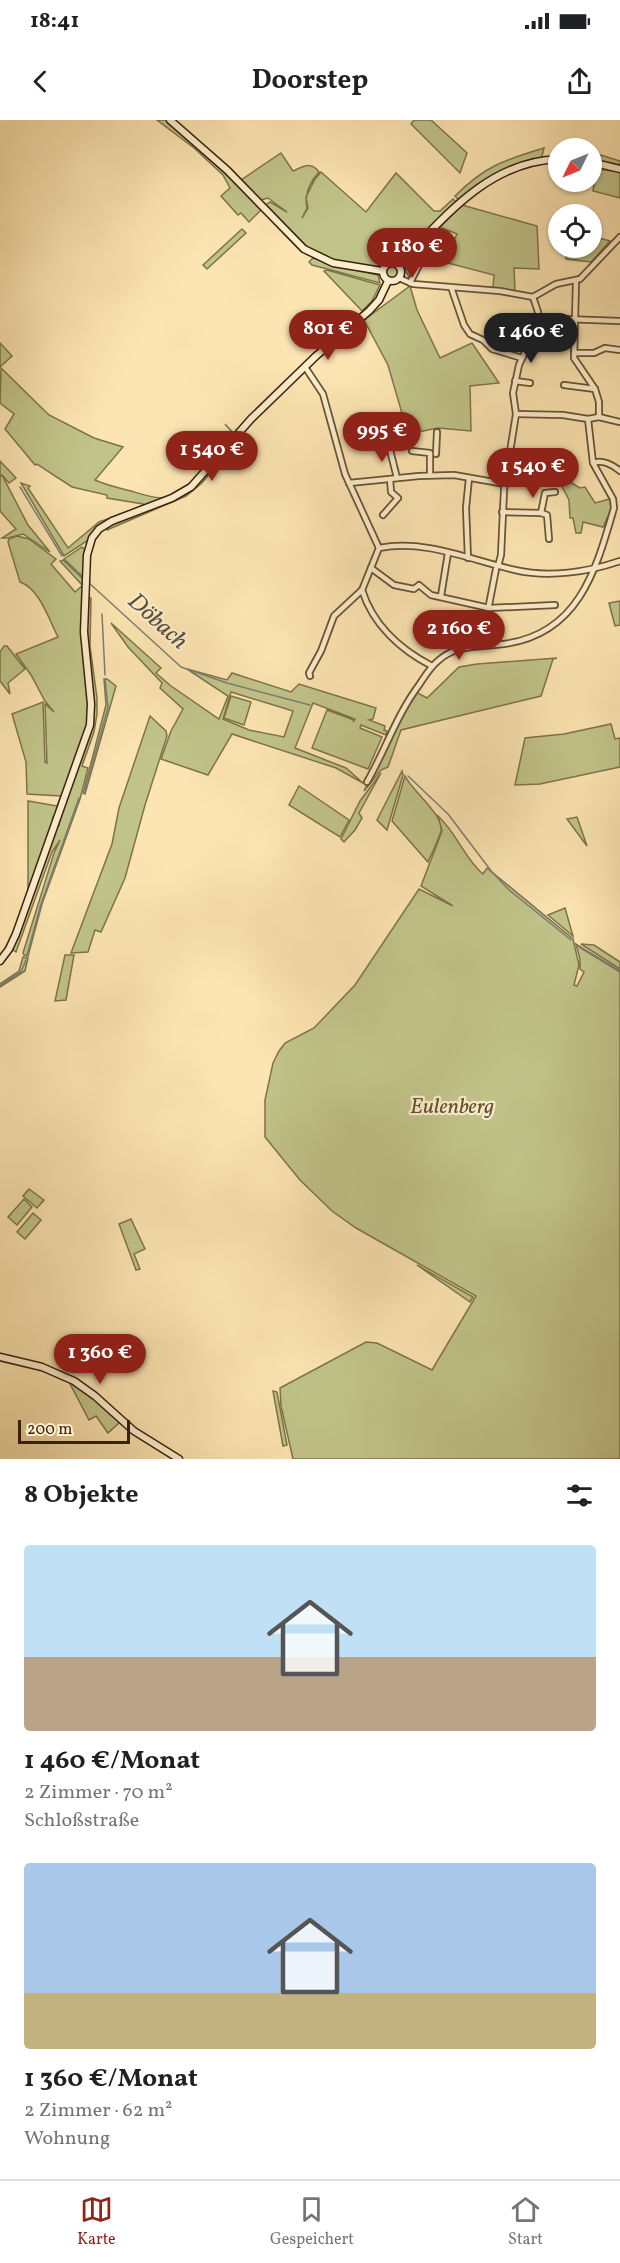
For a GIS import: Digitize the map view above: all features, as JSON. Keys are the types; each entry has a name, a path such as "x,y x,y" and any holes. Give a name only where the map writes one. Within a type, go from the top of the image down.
{"main road":[{"path":"170,120 226,170 304,249 333,263 382,271"},
{"path":"398,265 469,195 487,181 526,164 548,161"},
{"path":"602,165 620,169"},
{"path":"389,263 398,265 401,271 399,278 388,281 383,276 384,266 389,263"},
{"path":"0,961 11,946 20,923 90,725 91,704 84,639 89,545 99,529 117,519 172,498 191,487 251,419 304,367 369,311 379,300 388,281"},
{"path":"0,1357 42,1367 74,1381 95,1396 134,1431 179,1459"}],"street":[{"path":"399,278 410,284 500,291 533,297 556,284 576,282 620,237"},
{"path":"410,284 429,245"},
{"path":"576,282 574,353 578,365 595,389 599,402 599,417"},
{"path":"451,287 464,325 470,334 483,340 492,349 522,358"},
{"path":"482,646 501,555 502,512 516,414 513,393 515,381 522,358 534,335 538,318 533,297"},
{"path":"538,318 620,321"},
{"path":"574,353 594,353 605,348 620,350"},
{"path":"304,367 323,394 341,462 379,548 362,590 334,616 321,651 309,673 310,676"},
{"path":"515,381 530,383"},
{"path":"564,385 595,389"},
{"path":"516,414 563,415 588,419 599,417 620,422"},
{"path":"367,782 400,712 432,666 452,651 535,637 570,612 595,570 614,508 613,498 593,463 588,419"},
{"path":"430,475 437,432"},
{"path":"388,442 397,478"},
{"path":"412,451 434,454"},
{"path":"511,454 536,455"},
{"path":"593,463 597,461 604,463 620,471"},
{"path":"349,483 430,475 454,475 505,484"},
{"path":"468,558 466,508 469,478"},
{"path":"383,515 398,498 391,492 390,479"},
{"path":"542,513 545,493 555,492"},
{"path":"502,512 547,515 549,539"},
{"path":"379,548 407,545 430,547 497,568 535,573 595,570 620,561"},
{"path":"441,597 448,553"},
{"path":"371,568 394,585 414,589 419,585 431,595 489,608 555,605"},
{"path":"362,590 369,606 394,642 432,666"}],"green space":[{"path":"157,120 170,120 238,182 281,153 293,171 304,166 313,166 319,172 312,180 306,196 321,172 366,212 396,173 434,211 440,211 453,199 456,202 398,260 392,260 388,255 383,256 383,262 377,267 333,261 306,248 264,206 270,202 287,212 268,198 257,201 263,208 249,222 241,213 238,215 221,196 230,188 223,175 194,148"},
{"path":"414,120 431,120 467,153 460,173 411,124"},
{"path":"544,148 541,160 497,175 461,203 455,196 496,165"},
{"path":"602,155 620,161 620,166 602,162"},
{"path":"602,170 620,172 620,198 597,192 602,192"},
{"path":"462,205 537,226 539,269 514,268 515,291 493,288 494,275 444,262 457,234 442,228 427,245 410,278 406,272 405,263"},
{"path":"242,229 246,233 207,269 203,265"},
{"path":"602,239 610,241 602,250"},
{"path":"313,258 378,275 380,283 312,265 309,262"},
{"path":"566,258 595,258 591,262"},
{"path":"389,265 395,265 399,272 395,279 389,279 385,275 385,269"},
{"path":"324,271 380,285 372,301 362,311"},
{"path":"410,286 417,310 440,358 472,343 499,383 470,386 471,431 438,428 408,434 388,365 364,320"},
{"path":"0,343 12,356 0,367"},
{"path":"1,368 49,415 94,438 123,447 95,480 147,496 163,498 182,490 198,475 187,488 172,497 98,528 87,541 64,556 21,483 30,486 28,488 68,548 99,522 143,506 143,504 107,498 107,495 72,487 37,464 35,465 5,429 14,414 0,403"},
{"path":"238,435 240,437 236,443 202,483 186,496 107,530 104,526 183,492"},
{"path":"0,461 16,478 9,483 2,475 28,525 50,552 23,534 2,538 16,529 0,511 0,476 2,476"},
{"path":"563,478 580,488 585,487 595,503 610,499 612,508 603,527 583,522 581,533 576,533 573,518 570,518 569,500 559,481"},
{"path":"17,536 29,539 56,559 51,564 75,592 82,586 84,588 82,639 89,704 88,724 55,821 53,816 54,823 28,896 28,801 57,806 61,796 27,794 26,762 12,714 43,702 45,762 47,763 45,704 54,712 16,654 58,637 38,598 33,591 20,582 8,542 9,539"},
{"path":"82,547 85,550 84,578 64,559"},
{"path":"63,560 84,580 84,587 60,561"},
{"path":"88,597 91,598 90,646 97,714 94,732 82,766 88,768 80,799 42,904 28,956 23,953 60,840 52,852 16,952 11,949 59,825 59,819 91,725 86,652"},
{"path":"620,601 620,625 615,626 609,603"},
{"path":"111,623 161,668 156,673 219,719 228,696 187,669 227,680 232,673 291,692 299,684 376,708 373,719 369,720 385,726 386,735 361,725 360,728 382,737 368,769 312,748 327,710 354,720 353,722 355,719 313,703 295,748 346,768 363,783 336,768 232,734 208,775 161,759 171,731 183,709 160,688 162,683 128,647","holes":["231,692 293,711 284,737 249,730 223,719"]},
{"path":"4,646 7,646 25,669 8,683 10,694 0,681 0,652"},
{"path":"557,658 553,659 541,696 401,730 388,767 381,770 364,791 414,691 427,698 459,667"},
{"path":"104,679 116,686 85,794 83,793 106,705"},
{"path":"231,696 251,702 244,725 224,718"},
{"path":"150,716 166,731 167,736 125,878 101,932 95,930 88,952 71,953 112,844 119,808"},
{"path":"611,724 615,739 620,738 620,767 540,784 515,785 525,738 564,734"},
{"path":"402,771 403,775 387,830 377,820"},
{"path":"381,773 359,813 362,818 344,842 341,839 360,801"},
{"path":"405,776 433,811 441,825 440,835 428,862 392,821"},
{"path":"299,786 349,820 340,837 289,805"},
{"name":"Eulenberg","path":"438,816 476,868 483,874 487,868 573,939 579,965 574,985 577,986 584,972 580,969 576,944 620,971 620,1459 293,1459 281,1406 280,1388 366,1342 377,1343 432,1370 476,1296 356,1228 332,1211 300,1180 265,1137 265,1100 273,1063 285,1043 314,1028 355,985 419,889 453,906 421,886 442,831"},
{"path":"577,817 587,846 567,819"},
{"path":"565,908 573,936 548,915"},
{"path":"581,944 594,945 620,962 620,969"},
{"path":"65,955 74,955 66,1000 55,1001"},
{"path":"23,957 28,958 25,971 0,987 0,984 19,971"},
{"path":"29,1189 44,1200 37,1208 23,1196"},
{"path":"24,1199 32,1207 17,1225 8,1217"},
{"path":"33,1213 41,1220 25,1239 17,1232"},
{"path":"131,1219 145,1249 134,1254 140,1269 136,1270 119,1224"},
{"path":"417,1265 473,1297 470,1302"},
{"path":"68,1380 81,1387 120,1422 108,1433 96,1416 89,1420"},
{"path":"273,1391 277,1392 287,1445 283,1446"}],"waterway":[{"name":"Döbach","path":"20,487 62,556"},
{"name":"Döbach","path":"64,560 84,579"},
{"name":"Döbach","path":"88,582 181,667 227,683 310,705"},
{"path":"102,614 105,675"},
{"path":"85,791 108,707 105,679"},
{"name":"Döbach","path":"408,776 448,814 492,872 508,889 571,940"},
{"path":"27,955 41,904 79,798"},
{"name":"Döbach","path":"579,947 620,972"},
{"path":"0,985 21,972 26,960"}]}
